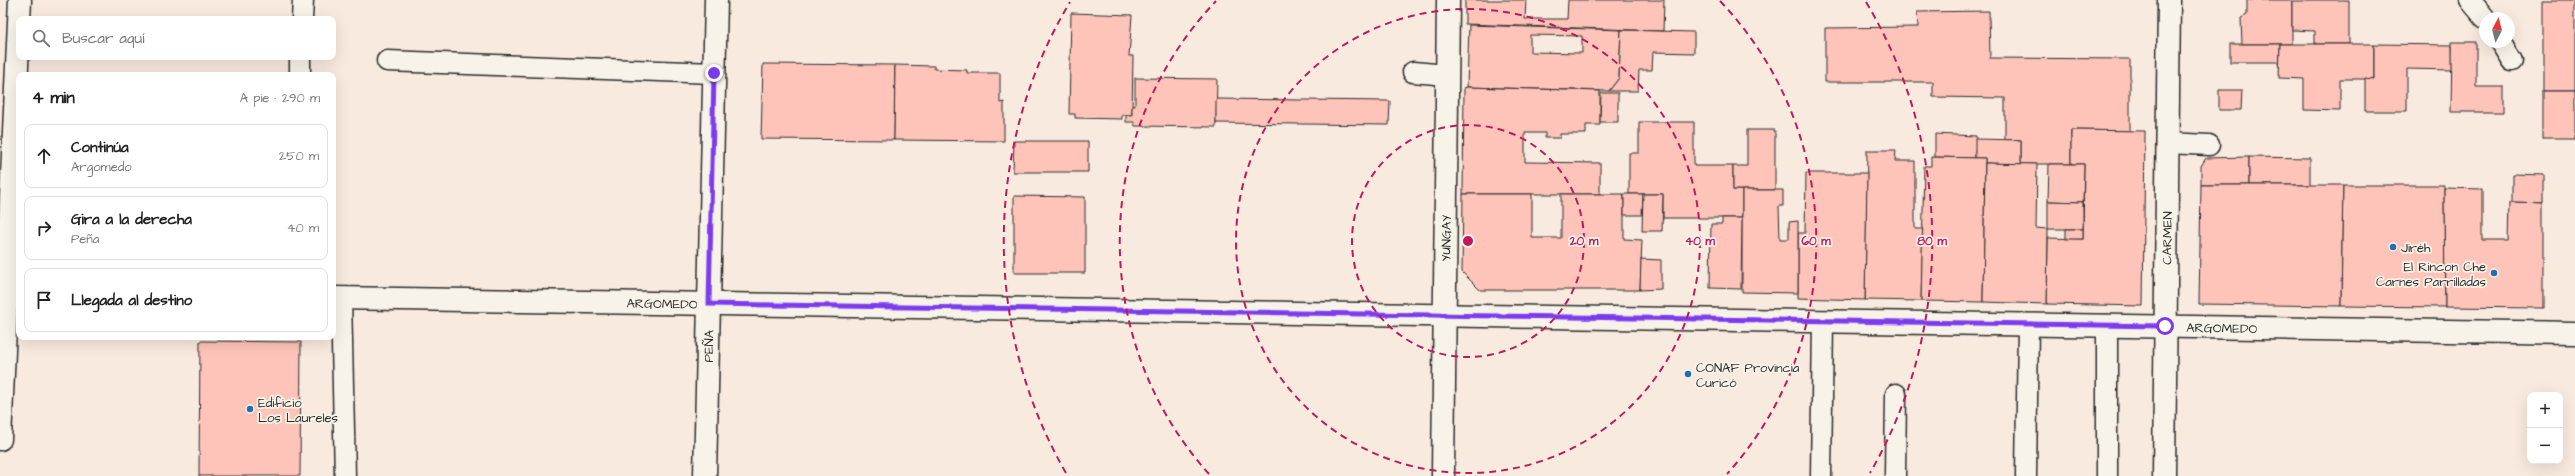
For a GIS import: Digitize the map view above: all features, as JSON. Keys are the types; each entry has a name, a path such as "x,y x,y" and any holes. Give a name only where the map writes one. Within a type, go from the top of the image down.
{"street":[{"path":"19,16 20,0"},
{"name":"PEÑA","path":"705,476 716,0"},
{"name":"YUNGAY","path":"1443,476 1448,0"},
{"name":"CARMEN","path":"2164,476 2169,0"},
{"path":"17,72 18,60"},
{"path":"0,438 16,97"},
{"name":"ARGOMEDO","path":"337,298 2575,332"}],"lane":[{"path":"302,0 302,16"},
{"path":"2470,0 2480,12"},
{"path":"2504,48 2512,61"},
{"path":"300,60 300,72"},
{"path":"388,61 714,73"},
{"path":"1413,72 1447,74"},
{"path":"2168,143 2209,145"},
{"path":"337,298 344,476"},
{"path":"1821,476 1823,321"},
{"path":"2026,476 2028,324"},
{"path":"2107,325 2107,476"},
{"path":"1895,476 1896,394"}],"building":[{"path":"1465,0 1526,0 1525,19 1567,19 1568,0 1664,0 1663,31 1465,24"},
{"path":"2247,0 2292,0 2292,44 2242,44 2241,18 2247,15"},
{"path":"2292,0 2349,0 2349,44 2315,44 2315,31 2292,30"},
{"path":"2543,0 2575,0 2575,91 2543,91"},
{"path":"1989,11 1990,58 2130,59 2130,131 2071,130 2071,164 2021,164 2021,140 2005,139 2005,98 1933,97 1933,82 1825,82 1825,28 1918,27 1917,12"},
{"path":"1071,13 1132,15 1129,56 1133,56 1132,115 1122,115 1122,119 1075,118 1075,114 1069,114"},
{"path":"1469,25 1621,30 1619,78 1609,91 1467,87","holes":["1530,35 1582,36 1582,53 1530,52"]},
{"path":"1621,30 1694,32 1694,53 1653,52 1652,70 1639,70 1638,91 1609,91 1619,78"},
{"path":"2452,42 2476,42 2476,87 2504,87 2504,112 2451,112"},
{"path":"2230,44 2280,44 2280,62 2230,62"},
{"path":"2280,44 2374,44 2374,79 2340,79 2340,111 2304,110 2304,79 2279,78"},
{"path":"2374,44 2452,45 2452,70 2407,69 2407,111 2365,111 2365,78 2374,79"},
{"path":"763,64 895,65 894,140 761,139"},
{"path":"895,65 934,66 934,69 967,70 967,73 1000,73 1000,103 1004,102 1004,141 894,140"},
{"path":"1135,78 1217,79 1216,127 1135,126 1134,122 1126,122 1126,115 1132,115 1132,106 1135,106"},
{"path":"1464,88 1600,91 1600,125 1586,125 1586,134 1560,134 1560,138 1545,138 1545,133 1525,133 1525,162 1600,163 1600,194 1463,194"},
{"path":"2219,90 2242,90 2241,110 2219,110"},
{"path":"2543,91 2575,91 2575,139 2543,139"},
{"path":"1601,93 1618,93 1618,122 1600,122"},
{"path":"1216,99 1390,101 1389,125 1216,123"},
{"path":"1639,122 1694,122 1694,166 1733,166 1733,190 1742,190 1742,218 1663,218 1663,194 1629,194 1629,153 1639,153"},
{"path":"1747,130 1775,130 1775,190 1733,190 1733,166 1747,166"},
{"path":"2071,130 2145,131 2143,306 2047,304 2048,238 2083,239 2084,164 2071,164"},
{"path":"1935,134 1976,136 1975,158 1935,157"},
{"path":"1975,139 2021,140 2021,164 1985,163 1985,158 1975,158"},
{"path":"1014,141 1088,141 1088,172 1013,172"},
{"path":"1867,150 1896,150 1895,161 1915,161 1915,229 1923,229 1921,301 1865,300"},
{"path":"1931,157 1985,158 1983,302 1921,301 1924,166 1931,166"},
{"path":"2249,157 2249,185 2201,185 2201,166 2206,158"},
{"path":"2249,157 2310,158 2310,185 2249,185"},
{"path":"1985,163 2037,164 2036,228 2048,229 2047,304 1983,302"},
{"path":"2049,164 2084,164 2083,202 2048,201"},
{"path":"1806,173 1867,173 1865,300 1798,298 1798,233 1805,233"},
{"path":"2512,174 2543,175 2543,203 2512,202"},
{"path":"2201,185 2343,185 2341,306 2199,304"},
{"name":"Jiréh","path":"2343,185 2444,185 2445,307 2341,306"},
{"name":"El Rincon Che Carnes Parrilladas","path":"2444,188 2482,189 2482,240 2509,240 2510,202 2543,203 2543,308 2445,307"},
{"path":"1742,190 1783,190 1783,206 1779,206 1780,239 1789,239 1789,222 1798,221 1798,293 1742,292"},
{"path":"1463,194 1532,194 1532,238 1561,238 1561,194 1624,194 1624,239 1642,240 1640,290 1480,290 1462,272"},
{"path":"1624,194 1643,194 1642,215 1624,215"},
{"path":"1643,194 1663,194 1662,231 1642,231"},
{"path":"1014,196 1085,197 1085,273 1014,273"},
{"path":"2048,201 2083,202 2083,229 2048,229"},
{"path":"1722,218 1742,218 1741,289 1710,288 1711,224 1722,224"},
{"path":"2066,229 2083,229 2083,239 2066,239"},
{"path":"1641,259 1661,260 1661,289 1640,290"},
{"name":"Edificio Los Laureles","path":"200,341 301,342 300,476 199,476"}],"place":[{"name":"Jiréh","path":"2393,247"},
{"name":"El Rincon Che Carnes Parrilladas","path":"2494,273"},
{"name":"CONAF Provincia Curicó","path":"1688,374"},
{"name":"Edificio Los Laureles","path":"250,409"}],"route":[{"path":"714,73 709,304 2165,326"}]}
